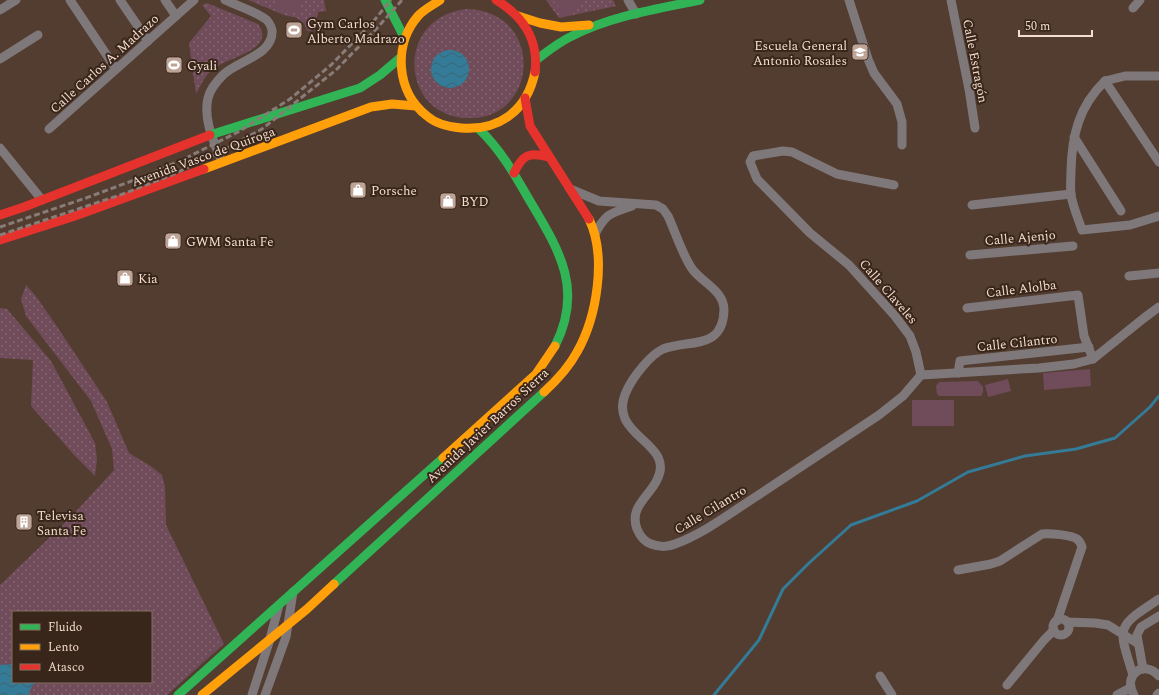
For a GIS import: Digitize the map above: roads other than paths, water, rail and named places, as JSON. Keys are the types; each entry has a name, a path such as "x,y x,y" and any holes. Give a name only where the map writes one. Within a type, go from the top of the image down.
{"main road":[{"path":"386,0 404,37"},
{"path":"440,0 419,14 410,25 404,37 400,58 400,71 403,83 416,106 429,118 444,125 461,129 479,129 492,125 513,113 525,98 533,80 536,60 531,37 518,16 508,7 496,0"},
{"path":"536,60 548,49 564,39 597,25 636,14 700,0"},
{"path":"518,16 540,23 561,27 597,25"},
{"name":"Avenida Vasco de Quiroga","path":"0,215 211,135 360,88 380,75 400,58"},
{"name":"Avenida Javier Barros Sierra","path":"202,695 307,609 540,395 565,369 580,347 592,313 596,293 597,248 595,234 591,222 530,126 525,98"},
{"name":"Avenida Vasco de Quiroga","path":"0,240 75,216 371,107 392,104 416,106"},
{"name":"Avenida Javier Barros Sierra","path":"178,695 536,374 555,346 565,323 568,301 568,282 564,265 554,242 514,173 494,144 479,129"},
{"path":"514,173 519,162 524,156 538,154 549,157"}],"street":[{"path":"0,10 16,0"},
{"path":"70,0 116,69"},
{"path":"120,0 148,41"},
{"path":"165,0 176,16"},
{"name":"Calle Carlos A. Madrazo","path":"49,129 194,0"},
{"path":"222,162 211,135 207,115 208,97 215,83 224,74 262,51 269,44 272,35 271,27 266,18 226,0"},
{"path":"628,0 636,14"},
{"path":"848,0 874,73 897,104 902,122 902,145"},
{"name":"Calle Estragón","path":"951,0 969,88 975,128"},
{"path":"1133,8 1140,0"},
{"path":"0,59 38,35"},
{"path":"1159,76 1125,76 1105,81 1088,101 1078,121 1074,137 1071,194 1075,212 1082,230 1130,225 1159,216"},
{"path":"1105,81 1159,162"},
{"path":"1074,137 1121,211"},
{"path":"0,148 42,200"},
{"name":"Calle Claveles","path":"894,185 837,174 792,152 783,151 760,154 753,156 750,162 758,179 810,233 849,265 895,316 910,336 916,352 921,375"},
{"name":"Calle Cilantro","path":"570,189 599,201 656,205 663,209 668,216 693,270 717,292 722,301 724,310 718,331 711,338 698,343 665,349 654,355 635,378 627,390 623,400 624,419 631,429 657,454 660,461 661,470 657,480 638,506 635,515 635,523 638,532 644,540 652,544 662,546 674,545 722,519 880,415 903,396 921,375"},
{"path":"972,205 1071,194"},
{"name":"Calle Cilantro","path":"595,234 609,214 636,204"},
{"name":"Calle Ajenjo","path":"970,255 1072,246"},
{"path":"1129,276 1159,273"},
{"name":"Calle Alolba","path":"967,308 1078,295 1084,336 1089,347"},
{"path":"921,375 1074,364 1093,359 1159,307"},
{"path":"1089,347 1093,359"},
{"name":"Calle Cilantro","path":"958,373 960,361 1089,347"},
{"path":"958,570 1000,561 1042,534 1050,533 1078,539 1081,543 1082,547 1059,624 1007,685"},
{"path":"265,695 286,637 293,592"},
{"path":"1133,675 1122,641 1124,626 1133,617 1159,599"},
{"path":"252,695 279,605"},
{"path":"1143,669 1137,643 1137,635 1141,627 1159,616"},
{"path":"1059,624 1095,623 1108,625 1137,643"},
{"path":"1117,695 1132,691 1130,681 1137,671 1150,669 1156,672 1159,676"},
{"path":"880,676 892,695"}],"water":[{"path":"450,50 460,53 466,59 469,69 466,79 460,85 450,88 440,85 434,79 431,69 434,59 440,53"},
{"path":"12,664 12,683 36,683 32,686 28,695 0,695 0,665"}],"waterway":[{"path":"714,695 759,640 783,589 851,525 917,501 968,472 1025,456 1076,449 1115,438 1150,407 1159,396"}],"railway":[{"path":"0,227 145,176 186,158 238,132 290,99 331,65 372,23 391,0"},
{"path":"0,235 123,194 172,175 212,156 262,129 336,70 402,0"}],"place":[{"name":"Gym Carlos Alberto Madrazo","path":"294,30"},
{"name":"Escuela General Antonio Rosales","path":"860,52"},
{"name":"Gyali","path":"174,65"},
{"name":"Porsche","path":"358,190"},
{"name":"BYD","path":"448,201"},
{"name":"GWM Santa Fe","path":"173,241"},
{"name":"Kia","path":"125,278"},
{"name":"Televisa Santa Fe","path":"24,522"}]}
